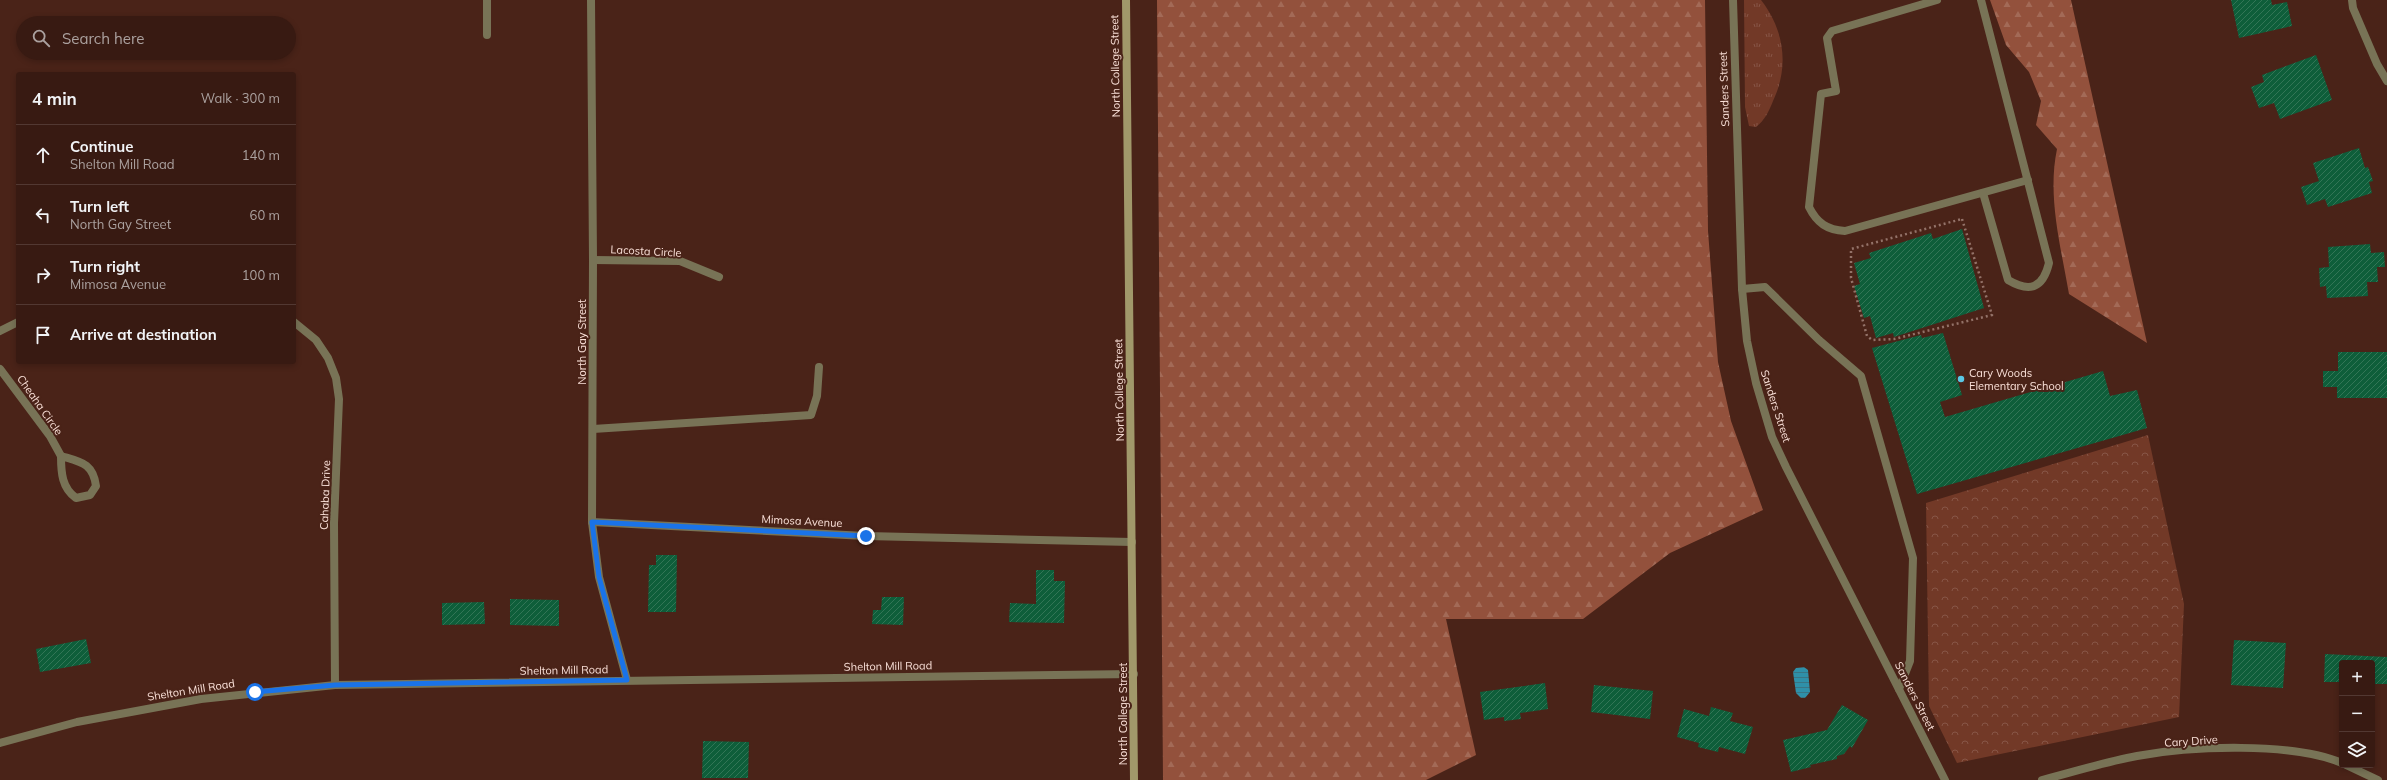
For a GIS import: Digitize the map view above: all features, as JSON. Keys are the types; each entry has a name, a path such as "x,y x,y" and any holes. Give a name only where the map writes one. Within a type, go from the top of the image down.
{"main road":[{"name":"North College Street","path":"1126,0 1134,780"}],"street":[{"path":"487,0 487,35"},
{"name":"North Gay Street","path":"591,0 593,260 592,522 599,577 627,680"},
{"name":"Sanders Street","path":"1733,0 1742,289 1748,348 1756,383 1772,437 1945,780"},
{"path":"1937,0 1832,31 1827,38 1836,91 1821,94 1809,207 1814,218 1824,226 1834,230 1845,231 2028,180"},
{"path":"1981,0 2049,263 2042,281 2034,287 2020,286 2008,280 1983,193"},
{"path":"2352,0 2353,8 2377,64 2387,81"},
{"name":"Lacosta Circle","path":"593,260 680,261 719,277"},
{"path":"1742,289 1765,287 1819,340 1861,376 1913,558 1910,661 1899,689"},
{"path":"0,331 16,323"},
{"name":"Cahaba Drive","path":"296,324 316,340 328,358 336,378 339,399 334,523 335,685"},
{"path":"593,429 811,416 817,396 819,367"},
{"name":"Cheaha Circle","path":"0,369 50,436 61,456 61,472 67,492 76,498 90,495 96,486 94,474 85,464 61,456"},
{"name":"Mimosa Avenue","path":"592,522 866,536 1132,542"},
{"name":"Shelton Mill Road","path":"0,743 77,722 200,699 335,685 1134,674"},
{"name":"Cary Drive","path":"2042,780 2137,756 2201,749 2263,749 2324,756 2339,762"},
{"path":"2352,768 2378,780"}],"path":[{"path":"1962,219 1992,315 1894,339 1872,340 1867,336 1858,303 1851,278 1851,249 1962,219"}],"green space":[{"path":"1157,0 1705,0 1708,231 1718,362 1731,421 1763,510 1670,553 1583,619 1446,619 1476,755 1426,780 1163,780"},
{"path":"1744,0 1761,0 1775,24 1780,37 1782,49 1783,62 1778,88 1766,115 1756,127 1749,126 1745,107"},
{"path":"1990,0 2071,0 2147,343 2069,294 2054,204 2054,167 2057,149 2036,125 2041,101 2029,72 2006,45"},
{"path":"2148,435 2184,604 2179,717 1957,763 1929,706 1926,503"}],"water":[{"path":"1804,667 1808,670 1810,692 1805,698 1801,698 1796,693 1793,672 1796,668"}],"building":[{"path":"2231,0 2271,0 2272,5 2287,2 2292,26 2239,38"},
{"path":"2316,55 2332,100 2280,119 2274,103 2259,108 2251,87 2264,82 2262,75"},
{"path":"2359,148 2365,168 2368,167 2373,181 2369,182 2372,193 2328,207 2325,199 2307,205 2301,187 2319,181 2313,163"},
{"path":"1962,229 1984,308 1894,337 1893,333 1876,338 1870,316 1864,318 1854,286 1860,284 1854,263 1871,258 1869,253 1931,233 1933,239"},
{"path":"2370,244 2371,253 2384,252 2385,267 2377,267 2378,282 2367,282 2368,296 2327,298 2326,286 2320,287 2319,268 2329,267 2328,247"},
{"path":"1943,333 1962,395 1940,402 1945,417 2103,371 2110,396 2137,390 2147,428 1917,494 1872,348 1921,335 1922,338"},
{"path":"2338,352 2387,352 2387,398 2337,398 2337,387 2323,387 2323,371 2338,371"},
{"path":"656,555 677,555 676,612 648,612 649,565 656,565"},
{"path":"1036,570 1054,570 1054,581 1065,581 1064,623 1009,622 1010,603 1036,604"},
{"path":"882,597 904,597 903,625 872,624 873,610 881,610"},
{"path":"510,599 559,600 559,626 510,625"},
{"path":"484,602 485,624 442,625 442,603"},
{"path":"86,639 91,663 40,672 36,649"},
{"path":"2234,640 2286,643 2283,688 2231,685"},
{"path":"2325,654 2387,657 2387,684 2375,684 2375,660 2339,660 2339,682 2324,682"},
{"path":"1545,683 1548,709 1520,713 1521,719 1504,721 1504,717 1484,720 1480,692"},
{"path":"1594,685 1653,691 1650,719 1591,712"},
{"path":"1842,705 1868,720 1852,748 1850,746 1844,754 1837,756 1837,759 1810,765 1811,767 1791,772 1783,740 1827,730"},
{"path":"1711,707 1733,713 1730,721 1753,727 1745,754 1719,747 1718,752 1698,747 1699,743 1677,737 1684,709 1709,716"},
{"path":"703,741 749,742 748,778 702,778"}],"place":[{"name":"Cary Woods Elementary School","path":"1961,379"}],"route":[{"path":"255,692 335,685 627,680 599,577 592,522 866,536"}]}
